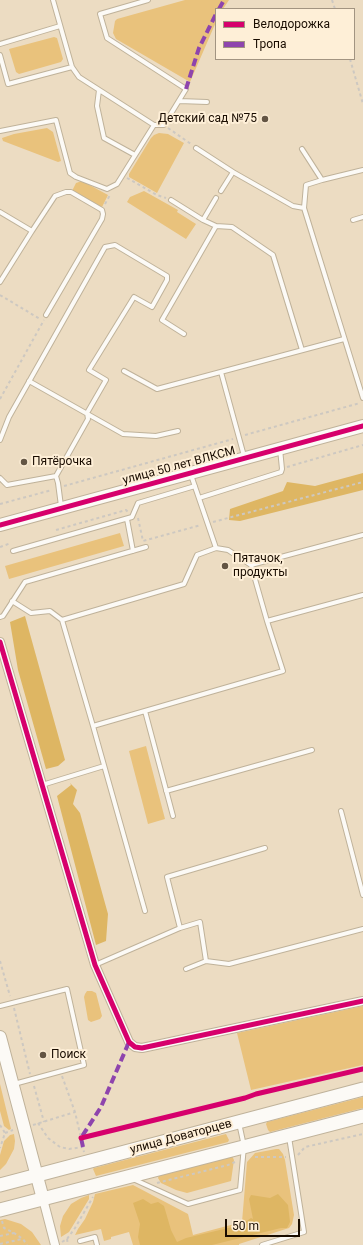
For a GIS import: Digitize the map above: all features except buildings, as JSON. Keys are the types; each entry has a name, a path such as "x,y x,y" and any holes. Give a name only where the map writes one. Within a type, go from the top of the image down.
{"main road":[{"name":"улица Доваторцев","path":"0,1185 363,1089"},
{"name":"улица Доваторцев","path":"0,1210 128,1176 244,1152 288,1135 363,1116"}],"street":[{"name":"улица 50 лет ВЛКСМ","path":"0,526 363,426"},
{"path":"0,642 95,965 129,1042 135,1047 142,1048 363,1001"},
{"path":"0,1037 55,1245"}],"lane":[{"path":"53,0 72,67 79,77 154,125 164,125 186,88 107,38 100,14 148,0"},
{"path":"0,44 60,26"},
{"path":"0,55 8,84 72,67"},
{"path":"99,90 98,106 104,138 135,155"},
{"path":"179,101 207,102"},
{"path":"0,131 56,120 70,173 107,190 117,184 154,125"},
{"path":"196,148 233,172 293,206 304,208"},
{"path":"302,149 322,180"},
{"path":"363,170 306,185 304,208 363,398"},
{"path":"221,191 233,172"},
{"path":"0,282 55,196 66,192 71,192 102,210 104,214 102,219 46,315"},
{"path":"203,220 216,198"},
{"path":"171,200 203,220 216,226 232,227 273,255 302,350"},
{"path":"0,212 32,231"},
{"path":"353,220 363,217"},
{"path":"184,334 162,320 216,226"},
{"path":"0,440 9,417 105,246 115,245 167,276 167,280 152,307 134,297 89,370 106,380 87,413 88,419 56,476 62,508"},
{"path":"124,371 157,389 344,339"},
{"path":"221,372 245,459"},
{"path":"29,381 123,434 156,436 178,431"},
{"path":"198,498 281,472 280,449"},
{"path":"190,474 216,548"},
{"path":"0,478 7,485 56,476"},
{"path":"13,551 132,517 138,503 195,486"},
{"path":"127,518 133,551"},
{"path":"251,565 363,535"},
{"path":"0,617 3,616 25,582 146,547"},
{"path":"62,620 184,584 197,555 216,548 228,550 251,565 283,671 93,726"},
{"path":"267,621 363,595"},
{"path":"12,601 31,613 50,611 62,620 145,911"},
{"path":"145,711 173,816"},
{"path":"166,791 312,750"},
{"path":"42,785 104,766"},
{"path":"341,811 363,895"},
{"path":"180,928 167,877 265,848"},
{"path":"358,872 363,871"},
{"path":"95,965 180,928 200,922 206,962"},
{"path":"186,969 206,962 229,964 363,929"},
{"path":"0,1006 67,989 84,1065 13,1084"},
{"path":"128,1176 188,1204 240,1190 244,1152 239,1122"},
{"path":"262,1245 304,1232 288,1135"},
{"path":"80,1241 95,1237 97,1245"}],"path":[{"path":"350,60 363,104"},
{"path":"164,125 196,148"},
{"path":"122,176 157,195 171,200"},
{"path":"102,210 111,193 111,187"},
{"path":"0,295 43,321"},
{"path":"0,399 46,315"},
{"path":"0,504 363,402"},
{"path":"282,469 363,445"},
{"path":"207,524 363,482"},
{"path":"0,961 44,1122 75,1112"},
{"path":"60,1072 75,1112 80,1138"},
{"path":"38,1123 48,1138 60,1147 70,1149 83,1147"},
{"path":"0,1126 5,1133 0,1148"},
{"path":"147,1185 228,1165 244,1152 252,1157 292,1157 297,1156 305,1147 363,1134"},
{"path":"0,1210 4,1228 23,1239 27,1245"},
{"path":"0,1236 14,1233"},
{"path":"0,1244 23,1239"},
{"path":"66,1239 68,1245"}],"shaded area":[{"path":"185,0 229,0 224,8 215,8 215,24 190,82 116,39 113,33 115,21 117,19"},
{"path":"54,37 57,38 63,59 61,62 19,74 16,72 9,49"},
{"path":"47,128 53,132 61,161 58,162 3,141 2,138 14,134"},
{"path":"159,133 168,134 184,143 157,193 129,177 129,174 151,138"},
{"path":"82,181 108,195 102,207 72,191 76,183"},
{"path":"144,191 178,210 177,212 196,224 186,239 127,202 130,197"},
{"path":"363,473 363,490 240,521 229,520 230,509 283,491 287,482 315,486"},
{"path":"120,533 124,546 9,579 5,566"},
{"path":"25,616 65,760 58,766 46,769 18,670 10,622"},
{"path":"146,746 165,819 148,824 129,751"},
{"path":"70,783 77,790 73,804 80,813 108,914 106,941 96,945 57,796 71,785"},
{"path":"87,991 96,993 102,1016 100,1019 91,1022 88,1020 84,997"},
{"path":"363,1006 363,1065 251,1090 237,1033"},
{"path":"0,1084 11,1129 9,1130 4,1126 0,1111"},
{"path":"363,1097 363,1108 270,1132 266,1124 267,1122"},
{"path":"14,1134 14,1149 6,1164 0,1170 0,1155 4,1141 10,1135"},
{"path":"226,1134 229,1140 228,1142 96,1176 93,1169 94,1168"},
{"path":"279,1149 285,1160 294,1215 292,1224 289,1228 239,1245 133,1245 129,1232 111,1237 111,1239 104,1241 101,1229 75,1235 85,1219 95,1194 133,1185 188,1214 193,1235 242,1222 247,1162 255,1153"},
{"path":"232,1156 234,1160 231,1181 187,1193 161,1183 158,1178 159,1175"},
{"path":"278,1194 288,1205 290,1222 287,1228 281,1228 212,1245 140,1245 138,1237 140,1224 133,1203 143,1199 151,1204 158,1202 164,1206 171,1230 177,1242 186,1238 241,1225 251,1218 253,1219 249,1199 251,1195 270,1198"},
{"path":"89,1195 89,1199 69,1232 61,1237 60,1226 63,1216 71,1204"},
{"path":"5,1219 21,1224 32,1232 41,1245 0,1245 0,1220"}],"marked path":[{"path":"220,8 224,0"},
{"path":"186,89 199,48 215,16"},
{"path":"83,1147 81,1138 101,1107 129,1042"}],"cycle path":[{"path":"0,525 363,426"},
{"path":"0,642 95,965 129,1042 135,1047 142,1048 363,1001"},
{"path":"81,1138 363,1069"}],"place":[{"name":"Детский сад №75","path":"265,119"},
{"name":"Пятёрочка","path":"24,462"},
{"name":"Пятачок, продукты","path":"225,566"},
{"name":"Поиск","path":"43,1055"}]}
